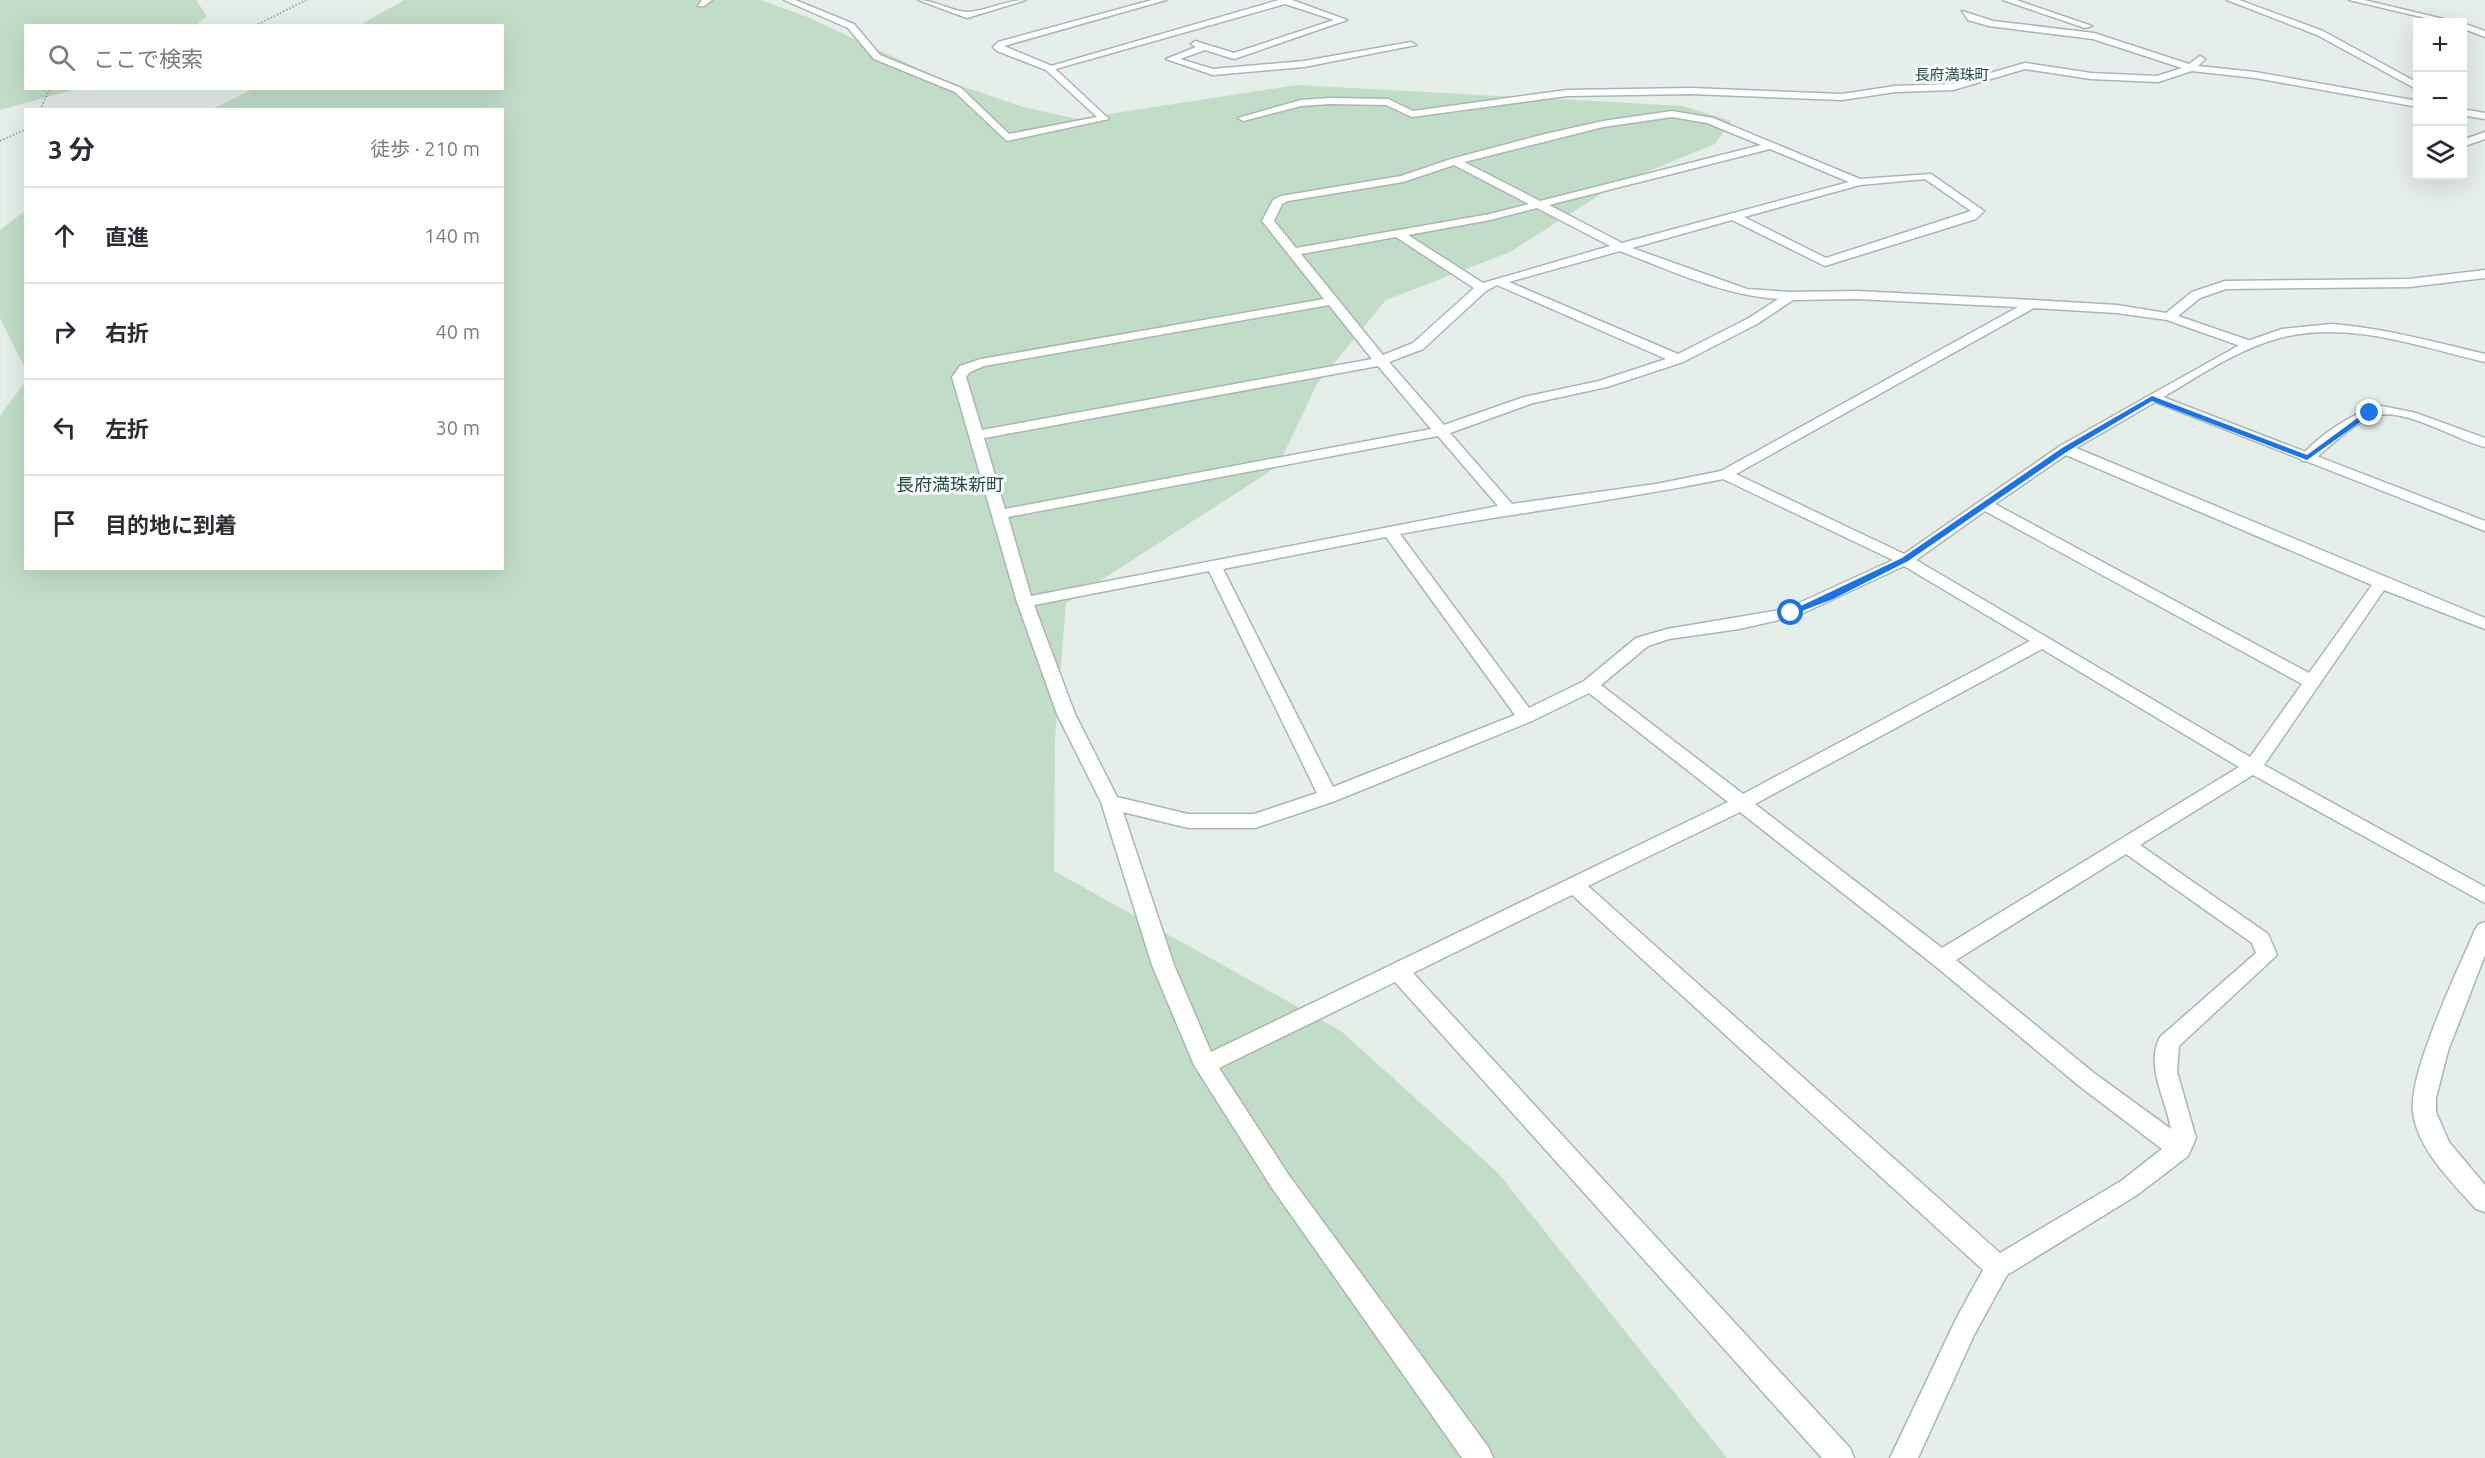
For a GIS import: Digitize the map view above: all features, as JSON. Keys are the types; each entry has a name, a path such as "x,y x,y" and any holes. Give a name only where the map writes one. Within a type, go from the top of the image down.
{"street":[{"path":"788,0 851,26 877,57 958,90 1006,138 1104,119 1049,68 998,47 1162,0"},
{"path":"922,0 967,15 1022,0"},
{"path":"1049,68 1167,34 1286,0 1343,20 1234,56 1167,34"},
{"path":"2007,0 2163,50 2200,59 2413,95"},
{"path":"2231,0 2319,33 2413,84"},
{"path":"2353,0 2431,18"},
{"path":"2395,0 2415,15"},
{"path":"1965,13 1971,18 1992,24 2094,36 2191,68 2255,75 2413,103"},
{"path":"2467,27 2485,34"},
{"path":"1205,47 1171,59 1213,72 1304,64 1411,45"},
{"path":"1243,118 1301,103 1330,101 1388,102 1413,114 1566,93 1691,90 1854,97 1895,89 1953,87 2025,66 2131,79 2158,79 2191,68 2200,59"},
{"path":"2467,105 2485,108"},
{"path":"2467,113 2485,116"},
{"path":"1508,509 1381,361 1268,222 1277,202 1285,198 1404,179 1455,161 1603,124 1672,114 1709,120 1859,182"},
{"path":"2467,142 2485,135"},
{"path":"1293,252 1463,223 1770,146"},
{"path":"1455,161 1620,247 1724,287 1791,296 1857,296 2117,309 2169,317 2249,345"},
{"path":"978,435 1381,361 1418,346 1482,288 1497,281 1733,216 1859,182 1927,176 1978,211 1972,217 1825,262 1733,216"},
{"path":"1399,234 1482,288"},
{"path":"2169,317 2196,295 2225,285 2409,283 2485,274"},
{"path":"1497,281 1678,359"},
{"path":"1001,514 1441,431 1529,400 1602,384 1678,359 1753,321 1791,296"},
{"path":"1331,301 981,363 965,369 960,377 1025,602 1066,714 1110,802 1163,965 1205,1065 1280,1181 1479,1458"},
{"path":"1025,602 1508,509 1656,488 1725,474 2033,304"},
{"path":"1110,802 1188,821 1255,821 1328,796 1526,717 1590,685 1642,642 1667,634 1739,624 1791,613 1830,597 1905,560 2065,450 2152,398 2249,345 2282,333 2308,329 2377,333 2485,358"},
{"path":"2152,398 2485,526"},
{"path":"2307,458 2370,413 2383,410 2404,414 2485,443"},
{"path":"2065,450 2381,583 2485,624"},
{"path":"1725,474 1905,560 2253,767 2485,896"},
{"path":"1985,505 2312,682"},
{"path":"1390,532 1526,717"},
{"path":"1214,566 1328,796"},
{"path":"1941,959 2253,767 2381,583"},
{"path":"1205,1065 1740,804 2043,641"},
{"path":"1590,685 1941,959 2086,1079 2180,1149"},
{"path":"1904,1458 1965,1327 1998,1267 2129,1188 2180,1149 2184,1138 2182,1125 2166,1072 2168,1043 2267,955 2260,939 2126,845"},
{"path":"1574,885 1998,1267"},
{"path":"2485,930 2426,1082 2424,1110 2437,1142 2459,1174 2485,1202"},
{"path":"1398,971 1840,1458"}],"path":[{"path":"259,24 306,0"},
{"path":"41,108 49,90"},
{"path":"0,141 24,130"}],"green space":[{"path":"0,0 196,0 207,16 197,24 24,24 24,90 72,90 0,110"},
{"path":"404,0 760,0 805,16 941,79 1023,107 1077,119 1297,85 1683,106 1731,121 1715,144 1617,184 1510,252 1386,300 1317,384 1278,466 1066,603 1055,738 1054,871 1341,1031 1497,1172 1727,1458 0,1458 0,416 24,383 24,570 504,570 504,108 215,108 251,90 504,90 504,24 362,24"},
{"path":"24,212 24,367 0,318 0,230"}],"district":[{"name":"長府満珠町","path":"1952,74"},
{"name":"長府満珠新町","path":"950,484"}],"route":[{"path":"1791,613 1830,597 1905,560 2065,450 2152,398 2307,458 2370,413"}]}
